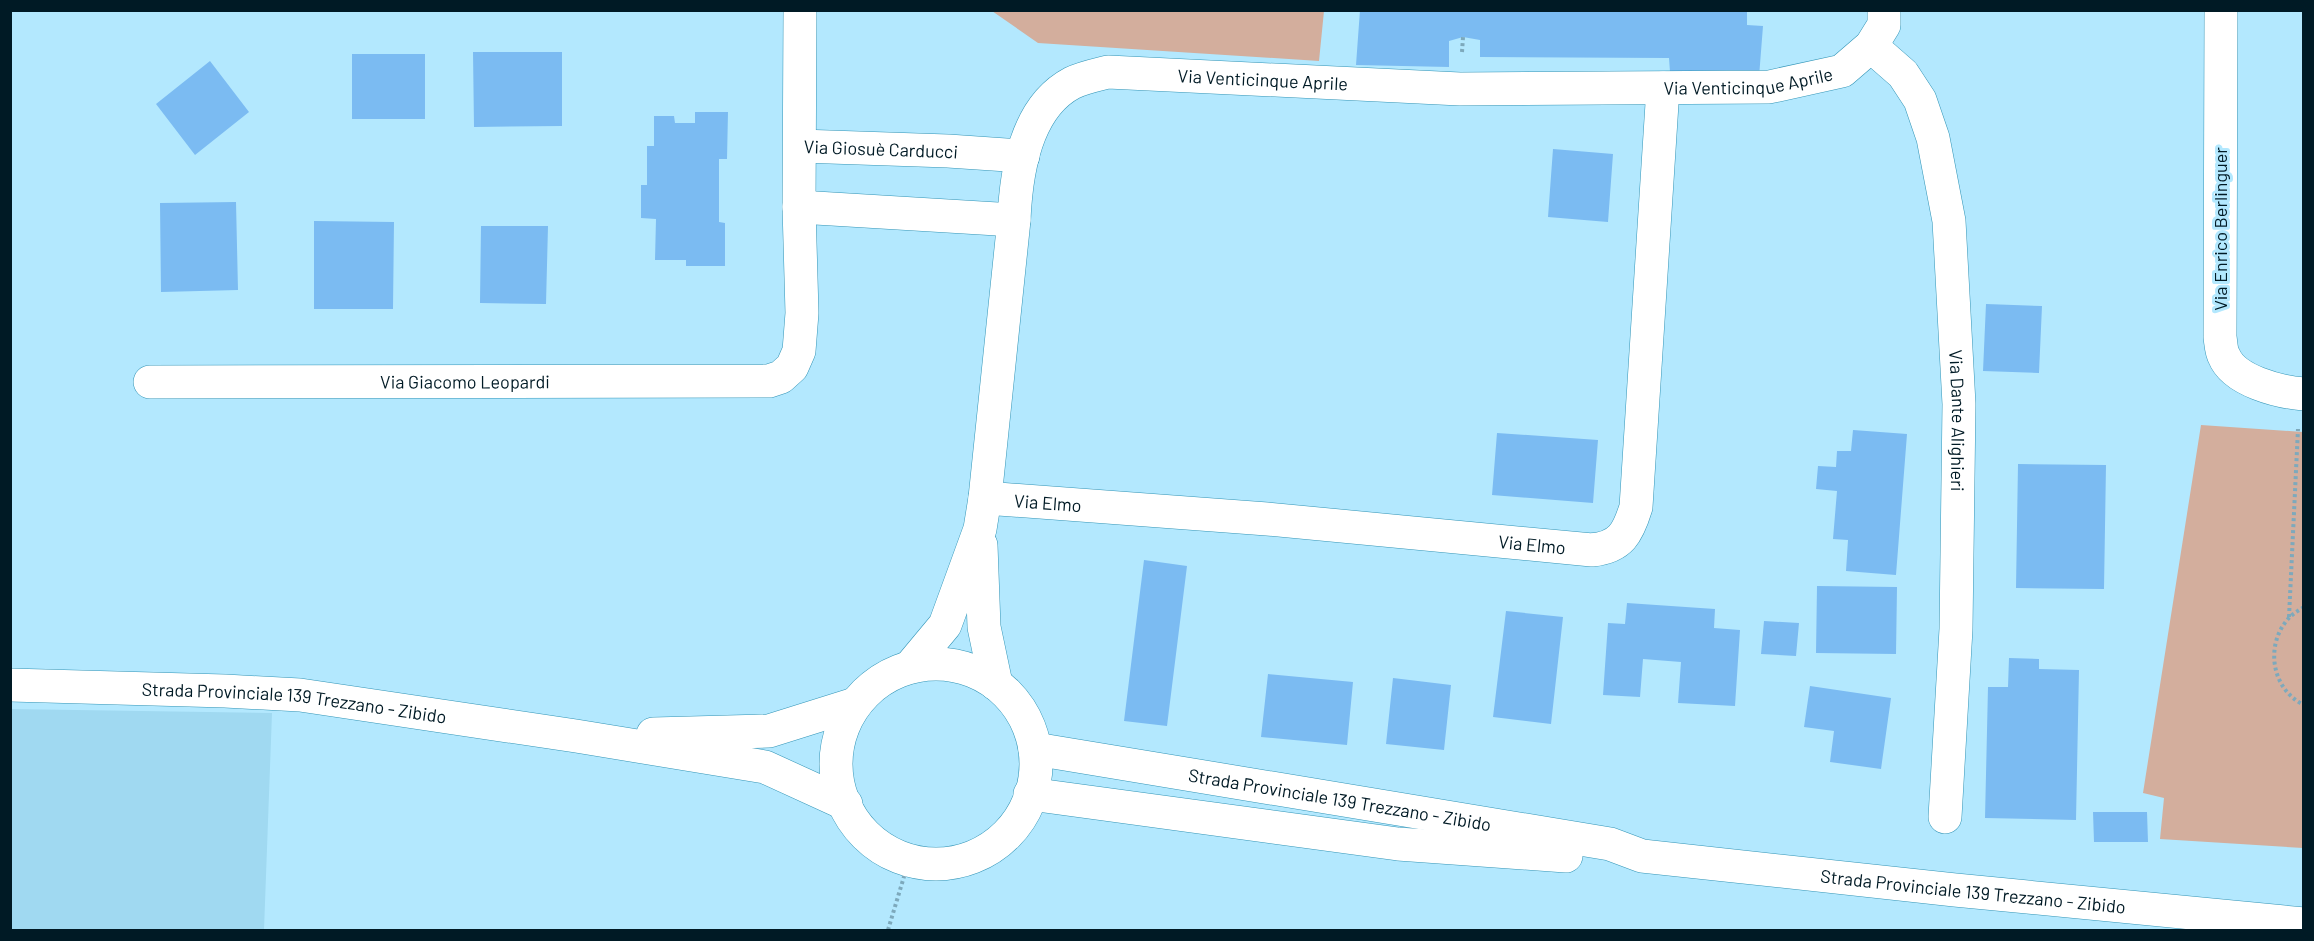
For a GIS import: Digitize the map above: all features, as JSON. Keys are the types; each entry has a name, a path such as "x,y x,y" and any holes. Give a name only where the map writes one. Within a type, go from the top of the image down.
{"street":[{"path":"800,10 800,146"},
{"name":"Via Venticinque Aprile","path":"996,684 984,627 983,513 1015,193 1023,156 1039,114 1049,100 1073,83 1108,72 1460,89 1769,87 1842,71 1871,46 1884,25 1884,10"},
{"name":"Via Enrico Berlinguer","path":"2221,10 2220,337 2223,356 2232,368 2262,385 2301,394"},
{"name":"Via Dante Alighieri","path":"1871,46 1903,74 1920,100 1933,138 1949,221 1959,404 1956,629 1945,817"},
{"name":"Via Elmo","path":"983,513 1255,518 1592,550 1608,548 1626,531 1636,507 1663,88"},
{"name":"Via Giosuè Carducci","path":"781,377 792,367 799,351 802,313 800,146 1023,156"},
{"path":"799,207 1014,220"},
{"name":"Via Giacomo Leopardi","path":"150,382 769,381 781,377"},
{"name":"Via Venticinque Aprile","path":"910,667 945,625 983,513"},
{"path":"948,664 976,671 996,684 1004,689 1024,717 1035,749 1035,783 1023,814 1000,840 987,850 964,860 933,864 909,860 875,844 854,821 840,793 836,763 841,732 855,704 884,678 910,667 948,664"},
{"name":"Strada Provinciale 139 Trezzano - Zibido","path":"10,686 300,695 765,767 846,804"},
{"name":"Strada Provinciale 139 Trezzano - Zibido","path":"576,736 769,731 855,704"},
{"name":"Strada Provinciale 139 Trezzano - Zibido","path":"1035,749 1610,844 1642,856 1944,889 2304,924"},
{"name":"Strada Provinciale 139 Trezzano - Zibido","path":"1030,794 1398,844 1618,860 1642,856"}],"path":[{"path":"2289,617 2301,394"},
{"path":"2304,607 2289,617 2278,633 2273,652 2275,670 2283,687 2296,701 2304,705"},
{"path":"888,930 909,860"}],"shaded area":[{"path":"1324,10 1319,61 1038,43 992,11"},
{"path":"2201,425 2303,432 2303,848 2160,839 2164,798 2143,793"},
{"path":"11,709 272,713 264,930 11,930"}],"building":[{"path":"1360,10 1747,10 1747,25 1763,26 1759,77 1670,72 1669,58 1480,57 1480,40 1463,37 1449,41 1449,67 1356,65"},
{"path":"473,52 562,52 562,126 474,127"},
{"path":"352,54 425,54 425,119 352,119"},
{"path":"210,61 249,112 195,155 156,104"},
{"path":"695,112 728,112 727,159 719,159 719,222 725,223 725,266 686,266 686,260 655,260 656,219 641,218 641,185 647,185 647,146 654,146 654,116 674,116 675,123 695,123"},
{"path":"1553,149 1613,154 1608,222 1548,217"},
{"path":"236,202 238,290 161,292 160,203"},
{"path":"314,221 394,222 393,309 314,309"},
{"path":"481,226 548,226 546,304 480,303"},
{"path":"1986,304 2042,306 2039,373 1983,371"},
{"path":"1853,430 1907,434 1896,575 1846,571 1848,540 1833,539 1837,491 1816,489 1818,466 1836,467 1837,451 1851,451"},
{"path":"1497,433 1598,440 1593,503 1492,495"},
{"path":"2018,464 2106,465 2104,589 2016,588"},
{"path":"1144,560 1187,566 1167,726 1124,721"},
{"path":"1817,586 1897,587 1896,654 1816,653"},
{"path":"1627,603 1715,609 1714,628 1740,630 1735,706 1678,703 1681,662 1643,659 1640,697 1603,695 1608,623 1625,624"},
{"path":"1506,611 1563,617 1551,724 1493,717"},
{"path":"1764,621 1799,623 1796,656 1761,654"},
{"path":"2009,658 2039,659 2039,669 2079,670 2076,820 1985,818 1988,687 2008,687"},
{"path":"1268,674 1353,682 1347,745 1261,737"},
{"path":"1393,678 1451,685 1444,750 1386,744"},
{"path":"1810,686 1891,698 1881,769 1830,762 1834,731 1804,727"},
{"path":"2093,812 2147,812 2148,842 2094,842"}]}
